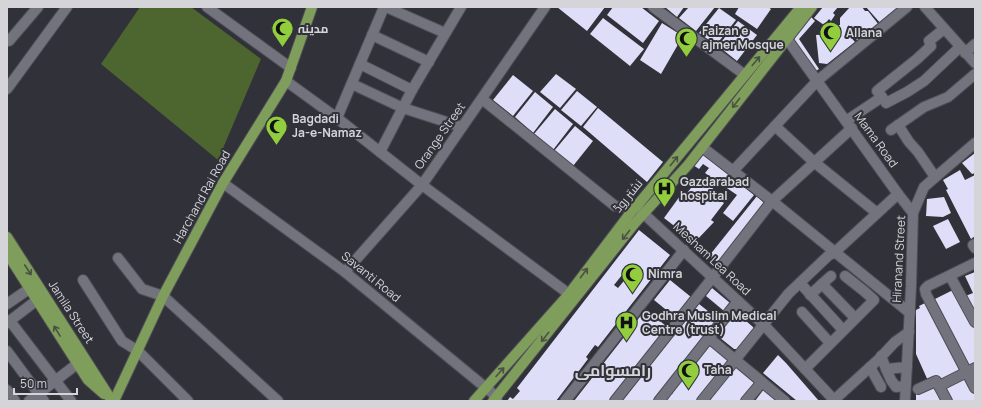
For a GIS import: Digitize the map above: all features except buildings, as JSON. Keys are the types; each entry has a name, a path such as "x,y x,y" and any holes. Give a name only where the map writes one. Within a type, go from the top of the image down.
{"main road":[{"name":"Harchand Rai Road","path":"113,401 163,296 223,183 286,81 312,7"},
{"name":"نشتر روڈ","path":"474,401 569,294 635,207 801,7"},
{"name":"نشتر روڈ","path":"496,400 630,229 688,165 812,7"},
{"name":"Jamila Street","path":"7,237 11,254 29,288 37,300 50,313 77,364 88,380 113,401"},
{"name":"Jamila Street","path":"11,254 50,313 113,401"}],"street":[{"path":"7,39 9,41 38,7"},
{"path":"7,88 67,7"},
{"path":"208,7 291,68"},
{"path":"337,118 385,7 446,33"},
{"path":"380,152 412,90 461,7"},
{"name":"Orange Street","path":"345,272 422,185 545,7"},
{"path":"654,7 744,75"},
{"path":"733,171 817,81 908,7"},
{"path":"925,7 975,64"},
{"path":"944,29 929,41 931,46 917,59 876,91 886,103 924,81 963,50 975,44"},
{"path":"372,35 429,62"},
{"name":"Mama Road","path":"787,39 898,194 914,213"},
{"path":"360,64 412,90"},
{"path":"935,177 918,152 895,128 924,107 948,97 975,74"},
{"path":"286,81 337,118 422,185 569,294"},
{"path":"352,84 403,108 462,127"},
{"path":"615,401 772,201 814,162 849,125 882,97"},
{"path":"482,99 615,206 635,207"},
{"path":"775,126 814,162 877,213"},
{"name":"Hiranand Street","path":"905,401 914,213 924,187 975,143"},
{"path":"702,147 772,201 834,253 910,313"},
{"name":"Savanti Road","path":"223,183 345,272 486,388 496,400"},
{"path":"702,401 789,293 829,255 834,253 898,194"},
{"name":"Mesham Lea Road","path":"635,207 684,250 764,325 834,400"},
{"path":"975,244 973,245 975,248"},
{"path":"565,401 684,250"},
{"path":"118,258 142,289 163,296 278,401"},
{"path":"911,287 925,289 928,286 975,263"},
{"path":"810,295 831,276"},
{"path":"805,369 874,300 845,276"},
{"path":"950,276 975,322"},
{"path":"83,280 122,341 138,351 188,401"},
{"path":"800,283 843,330"},
{"path":"822,284 855,318"},
{"path":"7,304 29,288"},
{"path":"925,289 926,294 971,370 975,388"},
{"path":"37,300 8,322 71,401"},
{"path":"659,401 738,301"},
{"path":"802,312 830,343"},
{"path":"834,400 895,342 908,332"},
{"path":"709,338 785,401"},
{"path":"7,351 41,397"},
{"path":"881,356 891,380 896,387 906,386"},
{"path":"29,401 41,397 55,380 77,364"},
{"path":"870,367 881,387"},
{"path":"886,369 907,367"},
{"path":"939,386 971,370"},
{"path":"918,389 936,381 947,401"},
{"path":"746,401 762,382"},
{"path":"7,390 15,401"}],"green space":[{"path":"140,7 191,7 261,59 218,160 101,64"}],"place":[{"name":"مدینہ","path":"283,48"},
{"name":"Allana","path":"830,52"},
{"name":"Faizan e ajmer Mosque","path":"686,58"},
{"name":"Bagdadi Ja-e-Namaz","path":"276,146"},
{"name":"Gazdarabad hospital","path":"664,208"},
{"name":"Nimra","path":"632,294"},
{"name":"Godhra Muslim Medical Centre (trust)","path":"626,342"},
{"name":"Taha","path":"688,390"}],"district":[{"name":"رامسوامی","path":"613,370"}]}
